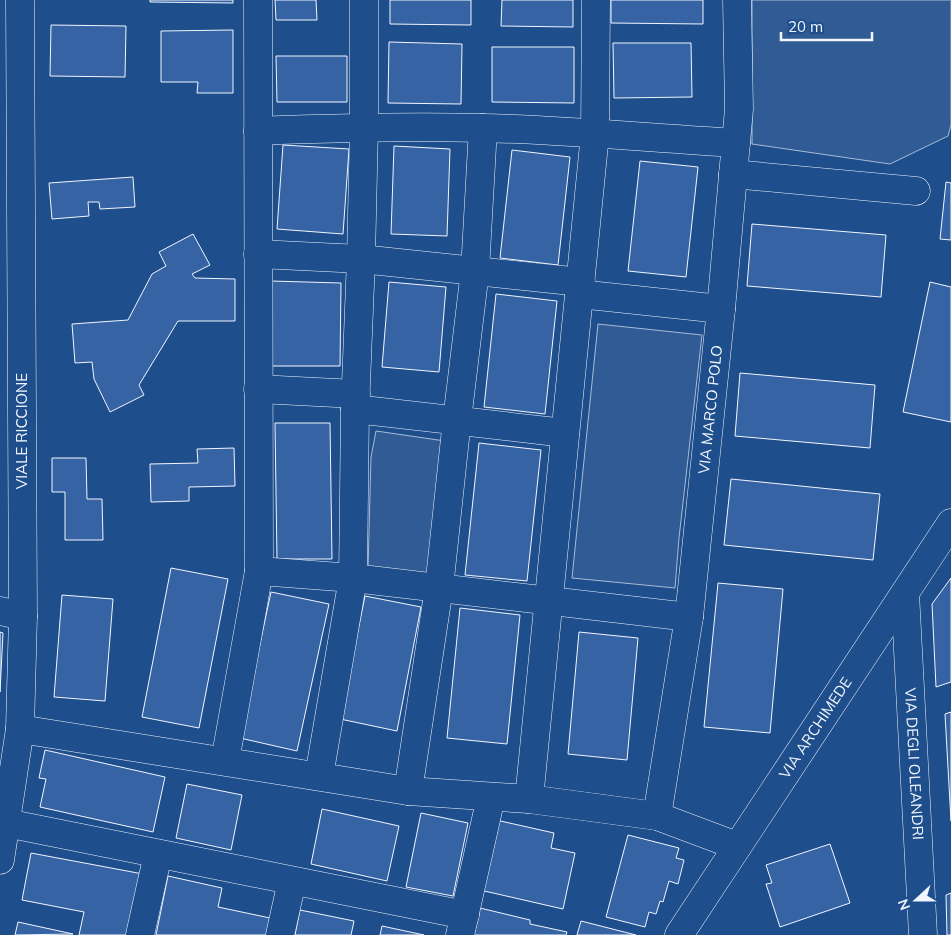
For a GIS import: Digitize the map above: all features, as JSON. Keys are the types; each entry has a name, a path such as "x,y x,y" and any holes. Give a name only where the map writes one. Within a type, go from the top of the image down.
{"street":[{"name":"VIALE RICCIONE","path":"0,860 20,729 11,614 10,84 20,0"},
{"path":"224,761 259,571 258,0"},
{"path":"319,776 353,578 355,401 364,127 364,0"},
{"path":"529,799 595,134 596,0"},
{"name":"VIA MARCO POLO","path":"657,816 689,617 721,309 739,109 737,0"},
{"path":"258,130 364,127 483,128 736,143"},
{"path":"408,791 439,588 475,272 483,128"},
{"path":"733,174 916,191"},
{"path":"258,254 361,259 475,272 721,309"},
{"path":"258,389 355,401 457,420 565,433"},
{"name":"VIA ARCHIMEDE","path":"679,935 951,523"},
{"path":"259,571 353,578 689,617"},
{"name":"VIA DEGLI OLEANDRI","path":"905,593 923,935"},
{"path":"20,729 408,791 529,799 657,816 737,846"},
{"path":"6,823 292,881 463,925 491,797"},
{"path":"140,935 158,854"},
{"path":"280,935 292,881"}],"shaded area":[{"path":"752,0 951,0 951,125 948,136 890,164 752,144"},
{"path":"598,324 702,335 675,588 572,578"},
{"path":"376,431 445,441 434,575 368,569 371,457"}],"building":[{"path":"150,0 233,0 233,3 150,2"},
{"path":"275,0 316,0 317,20 276,20"},
{"path":"390,0 471,0 471,25 390,24"},
{"path":"502,0 573,0 573,27 501,26"},
{"path":"611,0 703,0 703,24 611,23"},
{"path":"51,25 126,26 125,77 50,76"},
{"path":"233,30 233,93 197,93 198,82 161,82 161,31"},
{"path":"389,42 462,44 461,104 388,103"},
{"path":"613,43 691,43 692,97 614,98"},
{"path":"492,47 574,47 574,103 492,102"},
{"path":"276,56 347,56 347,102 277,102"},
{"path":"283,145 349,149 343,234 277,229"},
{"path":"394,146 450,149 447,236 391,234"},
{"path":"512,150 570,157 558,265 500,258"},
{"path":"640,161 698,167 686,277 628,271"},
{"path":"133,177 135,207 100,209 99,202 88,202 89,216 52,219 49,183"},
{"path":"946,182 951,183 951,240 940,239"},
{"path":"752,224 886,235 881,297 747,286"},
{"path":"193,234 210,265 192,274 195,278 235,279 235,321 178,321 139,385 144,395 110,412 94,379 92,362 75,363 72,324 128,320 152,274 166,266 159,252"},
{"path":"271,281 341,283 340,366 270,366"},
{"path":"389,282 446,287 439,372 382,367"},
{"path":"930,282 951,287 951,422 903,412"},
{"path":"496,294 557,301 545,414 484,407"},
{"path":"740,373 875,385 870,448 735,436"},
{"path":"275,423 330,423 332,559 277,559"},
{"path":"479,443 541,450 527,581 465,575"},
{"path":"234,448 235,486 189,487 189,501 151,502 150,464 198,463 197,449"},
{"path":"52,458 86,458 87,499 102,499 103,540 65,540 65,492 52,492"},
{"path":"731,479 880,494 873,560 724,545"},
{"path":"171,568 228,579 199,728 142,717"},
{"path":"951,578 951,682 936,687 932,604"},
{"path":"718,583 783,589 770,733 704,727"},
{"path":"271,592 329,604 297,751 240,738"},
{"path":"62,595 113,599 105,701 54,697"},
{"path":"365,596 421,607 397,731 340,719"},
{"path":"460,608 520,615 507,744 447,738"},
{"path":"0,632 3,633 0,692"},
{"path":"579,632 638,638 627,760 568,754"},
{"path":"951,712 951,821 945,714"},
{"path":"45,750 165,777 153,832 40,807 46,779 39,778"},
{"path":"187,784 242,795 231,850 176,838"},
{"path":"322,809 399,826 387,881 311,864"},
{"path":"421,813 468,823 453,896 406,887"},
{"path":"496,820 554,833 551,848 575,853 563,909 480,890"},
{"path":"628,835 679,848 676,858 684,860 678,884 669,881 663,902 660,901 656,914 649,912 645,927 606,917"},
{"path":"830,844 850,903 780,927 766,884 772,883 766,865"},
{"path":"31,853 143,874 131,935 79,935 84,912 22,900"},
{"path":"168,876 222,888 218,907 270,918 267,935 156,935"},
{"path":"951,893 951,935 947,935 946,895"},
{"path":"480,908 530,920 530,924 567,932 566,935 474,935"},
{"path":"300,910 354,921 351,935 295,935"},
{"path":"581,921 636,935 577,935"},
{"path":"18,922 73,934 15,935"},
{"path":"382,926 424,935 380,935"}]}
